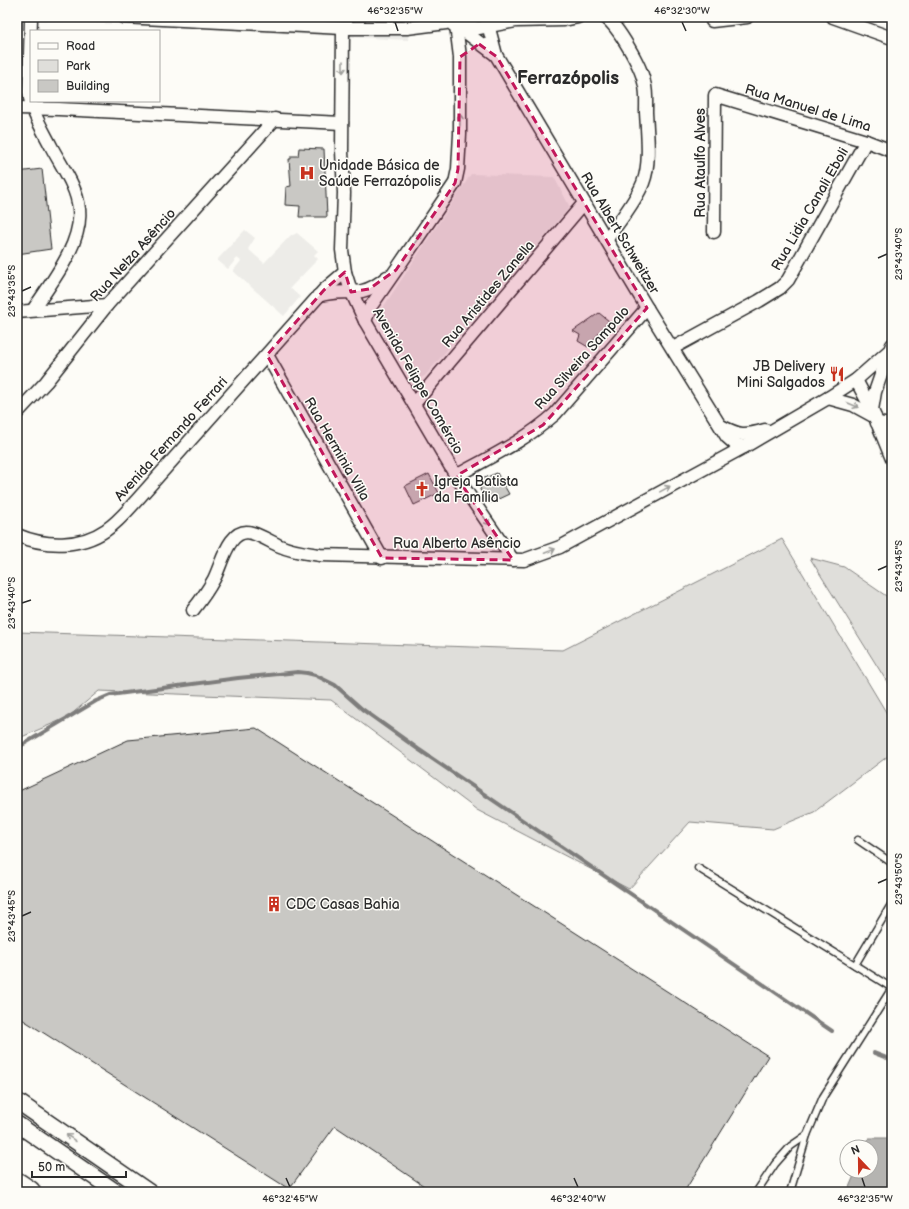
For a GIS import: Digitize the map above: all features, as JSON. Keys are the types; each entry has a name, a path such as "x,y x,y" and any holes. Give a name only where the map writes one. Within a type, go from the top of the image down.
{"highway":[{"path":"17,1184 29,1192"}],"street":[{"path":"31,17 31,30"},
{"path":"123,17 344,28 407,28 467,22 474,17"},
{"path":"407,28 421,17"},
{"path":"451,24 564,20 578,17"},
{"path":"604,17 613,25 625,43 642,75 645,88 647,130 647,168 643,182 629,208 607,239"},
{"path":"712,19 747,17"},
{"path":"833,17 892,38"},
{"name":"Rua Albert Schweitzer","path":"487,22 496,55 647,308 732,442 744,447"},
{"path":"365,321 371,306 455,183 458,169 460,57 451,24"},
{"name":"Rua Albert Schweitzer","path":"451,24 496,55"},
{"path":"344,28 342,123 344,193 342,250 345,272"},
{"path":"460,57 470,48 479,44"},
{"path":"30,54 30,96"},
{"name":"Rua Manuel de Lima","path":"715,95 892,151"},
{"name":"Rua Ataulfo Alves","path":"714,232 715,95"},
{"path":"32,102 41,128 73,187 80,216 76,236 65,259 32,310"},
{"path":"17,108 342,123"},
{"name":"Rua Nelza Asêncio","path":"17,412 46,382 107,305 275,119"},
{"name":"Rua Lidia Canali Eboli","path":"673,348 759,301 780,288 788,280 866,142"},
{"name":"Rua Aristides Zanella","path":"414,404 584,203"},
{"path":"318,296 332,292 364,291 380,283 396,270"},
{"name":"Avenida Felippe Comércio","path":"345,272 351,291 365,321 456,476 513,560"},
{"name":"Avenida Fernando Ferrari","path":"17,535 34,541 67,544 88,540 106,530 124,515 318,296 345,272"},
{"path":"17,312 107,305"},
{"name":"Rua Silveira Sampalo","path":"456,476 503,450 543,425 555,414 647,308"},
{"path":"875,417 875,392 891,348"},
{"name":"Rua Alberto Asêncio","path":"193,610 215,577 231,542 239,534 250,533 299,552 320,555 382,558 524,560 560,547 744,447 828,398 856,380 891,348"},
{"name":"Rua Herminia Villa","path":"267,354 382,558"},
{"path":"856,380 875,417 892,458"},
{"path":"828,398 853,405 892,425"},
{"name":"Rua Alberto Asêncio","path":"721,426 744,435 783,424"},
{"name":"Rua Albert Schweitzer","path":"716,462 723,452 724,446 721,426"},
{"path":"17,1100 149,1192"},
{"path":"17,1124 116,1192"}],"lane":[{"path":"858,840 892,863"},
{"path":"698,868 892,988 823,1097 807,1135 790,1192"},
{"path":"855,965 892,904"},
{"path":"759,1192 756,1191 775,1164 791,1146 807,1135"}],"highlighted area":[{"path":"479,44 497,57 647,308 543,425 456,476 513,560 382,558 267,355 324,290 345,272 351,292 369,289 396,270 455,183 458,169 460,57"}],"shaded area":[{"path":"17,17 346,17 409,20 408,40 17,19"},
{"path":"471,174 554,177 570,207 425,376 420,378 414,375 382,318 382,309"},
{"path":"245,230 255,238 248,249 264,263 291,235 297,233 318,251 314,255 318,259 290,288 300,297 284,316 233,271 241,261 237,258 228,269 217,260"},
{"path":"892,1138 892,1192 847,1192 853,1179 879,1179 879,1139 869,1139"}],"green space":[{"path":"782,539 892,722 892,753 814,812 773,829 690,822 629,889 477,810 331,700 99,691 68,717 17,739 17,632 563,650"},
{"path":"810,558 844,567 892,600 892,690"}],"building":[{"name":"Unidade Básica de Saúde Ferrazópolis","path":"299,148 324,149 327,217 299,217 300,206 285,205 286,187 291,186 289,159 291,159 291,156 298,156"},
{"path":"42,169 51,249 17,254 17,172"},
{"path":"599,313 609,321 588,347 578,341 580,335 573,331"},
{"path":"497,473 509,494 490,503 480,490 482,479"},
{"name":"Igreja Batista da Família","path":"429,474 439,493 414,505 405,486"},
{"name":"CDC Casas Bahia","path":"256,728 768,1056 684,1192 433,1192 335,1126 289,1189 17,1016 17,792 128,740"}],"waterway":[{"path":"17,748 96,701 110,695 238,678 298,672 315,675 335,685 362,709 418,749 832,1031"},
{"path":"874,1053 892,1060"}],"place":[{"name":"Unidade Básica de Saúde Ferrazópolis","path":"307,173"},
{"name":"JB Delivery Mini Salgados","path":"837,374"},
{"name":"Igreja Batista da Família","path":"422,489"},
{"name":"CDC Casas Bahia","path":"274,904"}],"district":[{"name":"Ferrazópolis","path":"568,78"}]}
